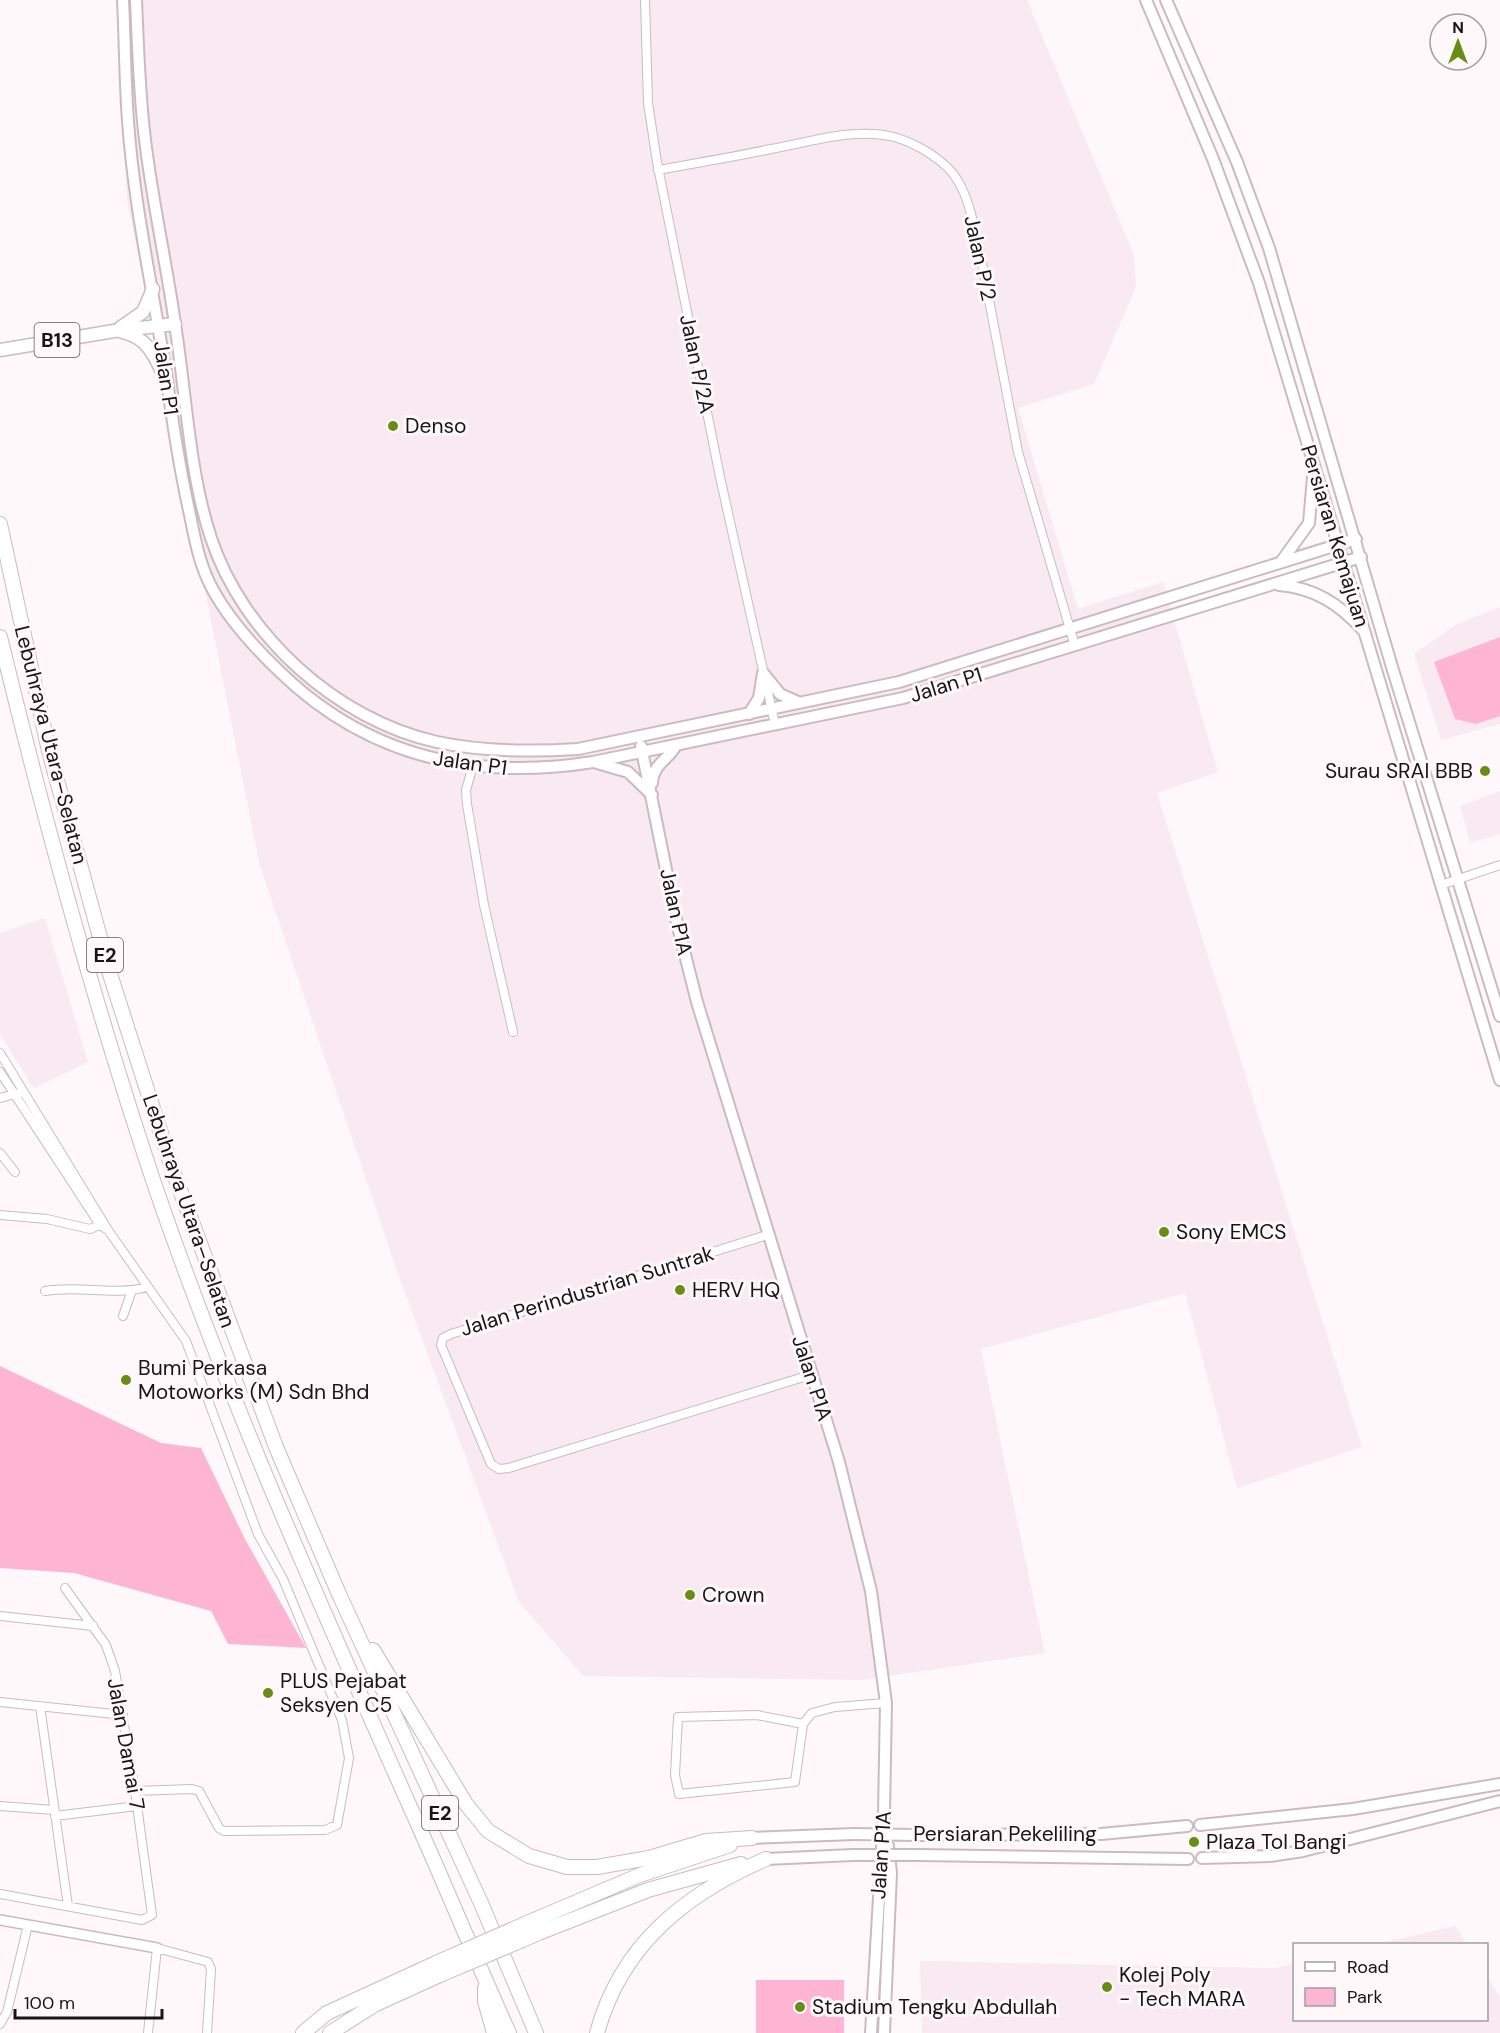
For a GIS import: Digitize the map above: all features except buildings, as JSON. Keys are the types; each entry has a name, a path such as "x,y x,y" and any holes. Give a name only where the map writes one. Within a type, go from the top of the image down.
{"highway":[{"name":"Lebuhraya Utara–Selatan","path":"0,524 50,750 114,985 173,1171 247,1374 339,1594 481,1903 536,2033"},
{"name":"Lebuhraya Utara–Selatan","path":"0,637 32,771 91,981 153,1178 237,1404 268,1480 509,2033"},
{"path":"339,1594 466,1804 488,1831 508,1845 546,1863 581,1869 623,1864 706,1841 752,1838"},
{"path":"303,2033 327,2013 538,1926 640,1875 752,1838"},
{"path":"538,1926 725,1867 766,1859"},
{"path":"597,2033 617,1979 640,1946 674,1913 706,1889 766,1859"},
{"path":"330,2033 438,1969"},
{"path":"485,1980 485,2001 494,2033"}],"main road":[{"name":"Jalan P1","path":"123,0 128,121 177,457 194,538 212,589 239,630 301,692 347,724 411,753 472,766 550,769 643,752 903,698 1361,557"},
{"name":"Jalan P1","path":"136,0 144,130 194,455 210,536 222,567 243,603 268,638 326,689 364,713 435,742 483,749 545,752 578,749 899,682 1356,539"},
{"name":"Persiaran Kemajuan","path":"1146,0 1213,159 1259,283 1500,1080"},
{"name":"Persiaran Kemajuan","path":"1166,0 1237,162 1269,249 1392,667 1500,1016"},
{"path":"114,331 143,312 153,289"},
{"name":"B13","path":"0,350 114,331 175,324"},
{"path":"114,331 138,336 147,343 167,382"},
{"path":"1281,562 1309,523 1313,464"},
{"path":"1272,584 1299,588 1323,597 1344,610 1365,633"},
{"path":"763,673 785,698 800,703"},
{"path":"749,714 759,698 763,673"},
{"name":"Jalan P1A","path":"640,737 676,919 697,1002 857,1527 871,1591 886,1703 884,1813 871,2033"},
{"path":"652,795 656,766 673,751 676,745"},
{"path":"593,762 622,768 634,776 652,795"},
{"path":"1200,1825 1353,1809 1500,1784"},
{"path":"1202,1858 1270,1856 1303,1851 1500,1801"},
{"path":"884,1813 891,1873 884,2033"},
{"name":"Persiaran Pekeliling","path":"752,1838 854,1833 1101,1834 1187,1826"},
{"name":"Persiaran Pekeliling","path":"766,1859 918,1855 1188,1859"}],"street":[{"name":"Jalan P/2A","path":"645,0 648,103 658,170 720,477 775,724"},
{"name":"Jalan P/2","path":"658,170 822,139 864,134 894,137 910,144 938,160 957,179 970,207 977,237 1018,452 1075,646"},
{"path":"472,766 466,789 467,804 484,905 513,1032"},
{"path":"1441,885 1500,865"},
{"path":"0,1053 105,1226"},
{"path":"0,1072 186,1341 258,1534 283,1579 342,1720 349,1758 337,1825 325,1830 224,1831 219,1828 199,1791 192,1789 135,1791"},
{"path":"0,1098 23,1091"},
{"path":"0,1153 15,1172"},
{"path":"0,1215 47,1219 90,1229 105,1226"},
{"name":"Jalan Perindustrian Suntrak","path":"767,1235 451,1334 443,1338 441,1345 491,1464 499,1469 509,1468 810,1376"},
{"path":"45,1291 62,1288 132,1290 147,1287"},
{"path":"123,1316 132,1290"},
{"name":"Jalan Damai 7","path":"65,1588 93,1626 109,1655 123,1715 152,1915 142,1920 68,1906"},
{"path":"0,1616 93,1626"},
{"path":"0,1702 123,1715"},
{"path":"803,1724 757,1715 678,1717 675,1775 679,1794 795,1782 803,1724 812,1713 886,1703"},
{"path":"0,1894 68,1906 40,1706"},
{"path":"0,1806 55,1813 137,1806"},
{"path":"0,1920 157,1948 208,1962 211,1969 207,2033"},
{"path":"0,2024 7,2012 28,1925"},
{"path":"148,2033 157,1948"}],"shaded area":[{"path":"117,0 1027,0 1134,255 1136,287 1094,384 1018,408 1078,609 1163,582 1218,772 1157,793 1362,1447 1237,1488 1185,1293 981,1349 1045,1653 861,1680 583,1676 519,1602 397,1271 260,866 127,200"},
{"path":"1500,607 1500,724 1441,740 1414,654 1455,625"},
{"path":"1500,791 1500,834 1470,843 1460,806"},
{"path":"45,918 88,1062 34,1088 0,1035 0,933"},
{"path":"1455,1926 1466,1943 1381,1943"},
{"name":"Kolej Poly - Tech MARA","path":"920,1961 1276,1968 1293,1964 1293,2021 1488,2021 1488,1978 1500,1997 1500,2033 922,2033"}],"green space":[{"path":"1500,637 1500,716 1476,724 1455,719 1434,662"},
{"path":"0,1366 161,1443 201,1448 245,1539 306,1648 228,1644 211,1611 74,1573 0,1568"},
{"name":"Stadium Tengku Abdullah","path":"756,1980 844,1980 844,2033 756,2033"}],"place":[{"name":"Denso","path":"393,426"},
{"name":"Surau SRAI BBB","path":"1485,771"},
{"name":"Sony EMCS","path":"1164,1232"},
{"name":"HERV HQ","path":"680,1290"},
{"name":"Bumi Perkasa Motoworks (M) Sdn Bhd","path":"126,1380"},
{"name":"Crown","path":"690,1595"},
{"name":"PLUS Pejabat Seksyen C5","path":"268,1693"},
{"name":"Plaza Tol Bangi","path":"1194,1842"},
{"name":"Kolej Poly - Tech MARA","path":"1107,1987"},
{"name":"Stadium Tengku Abdullah","path":"800,2007"}]}
